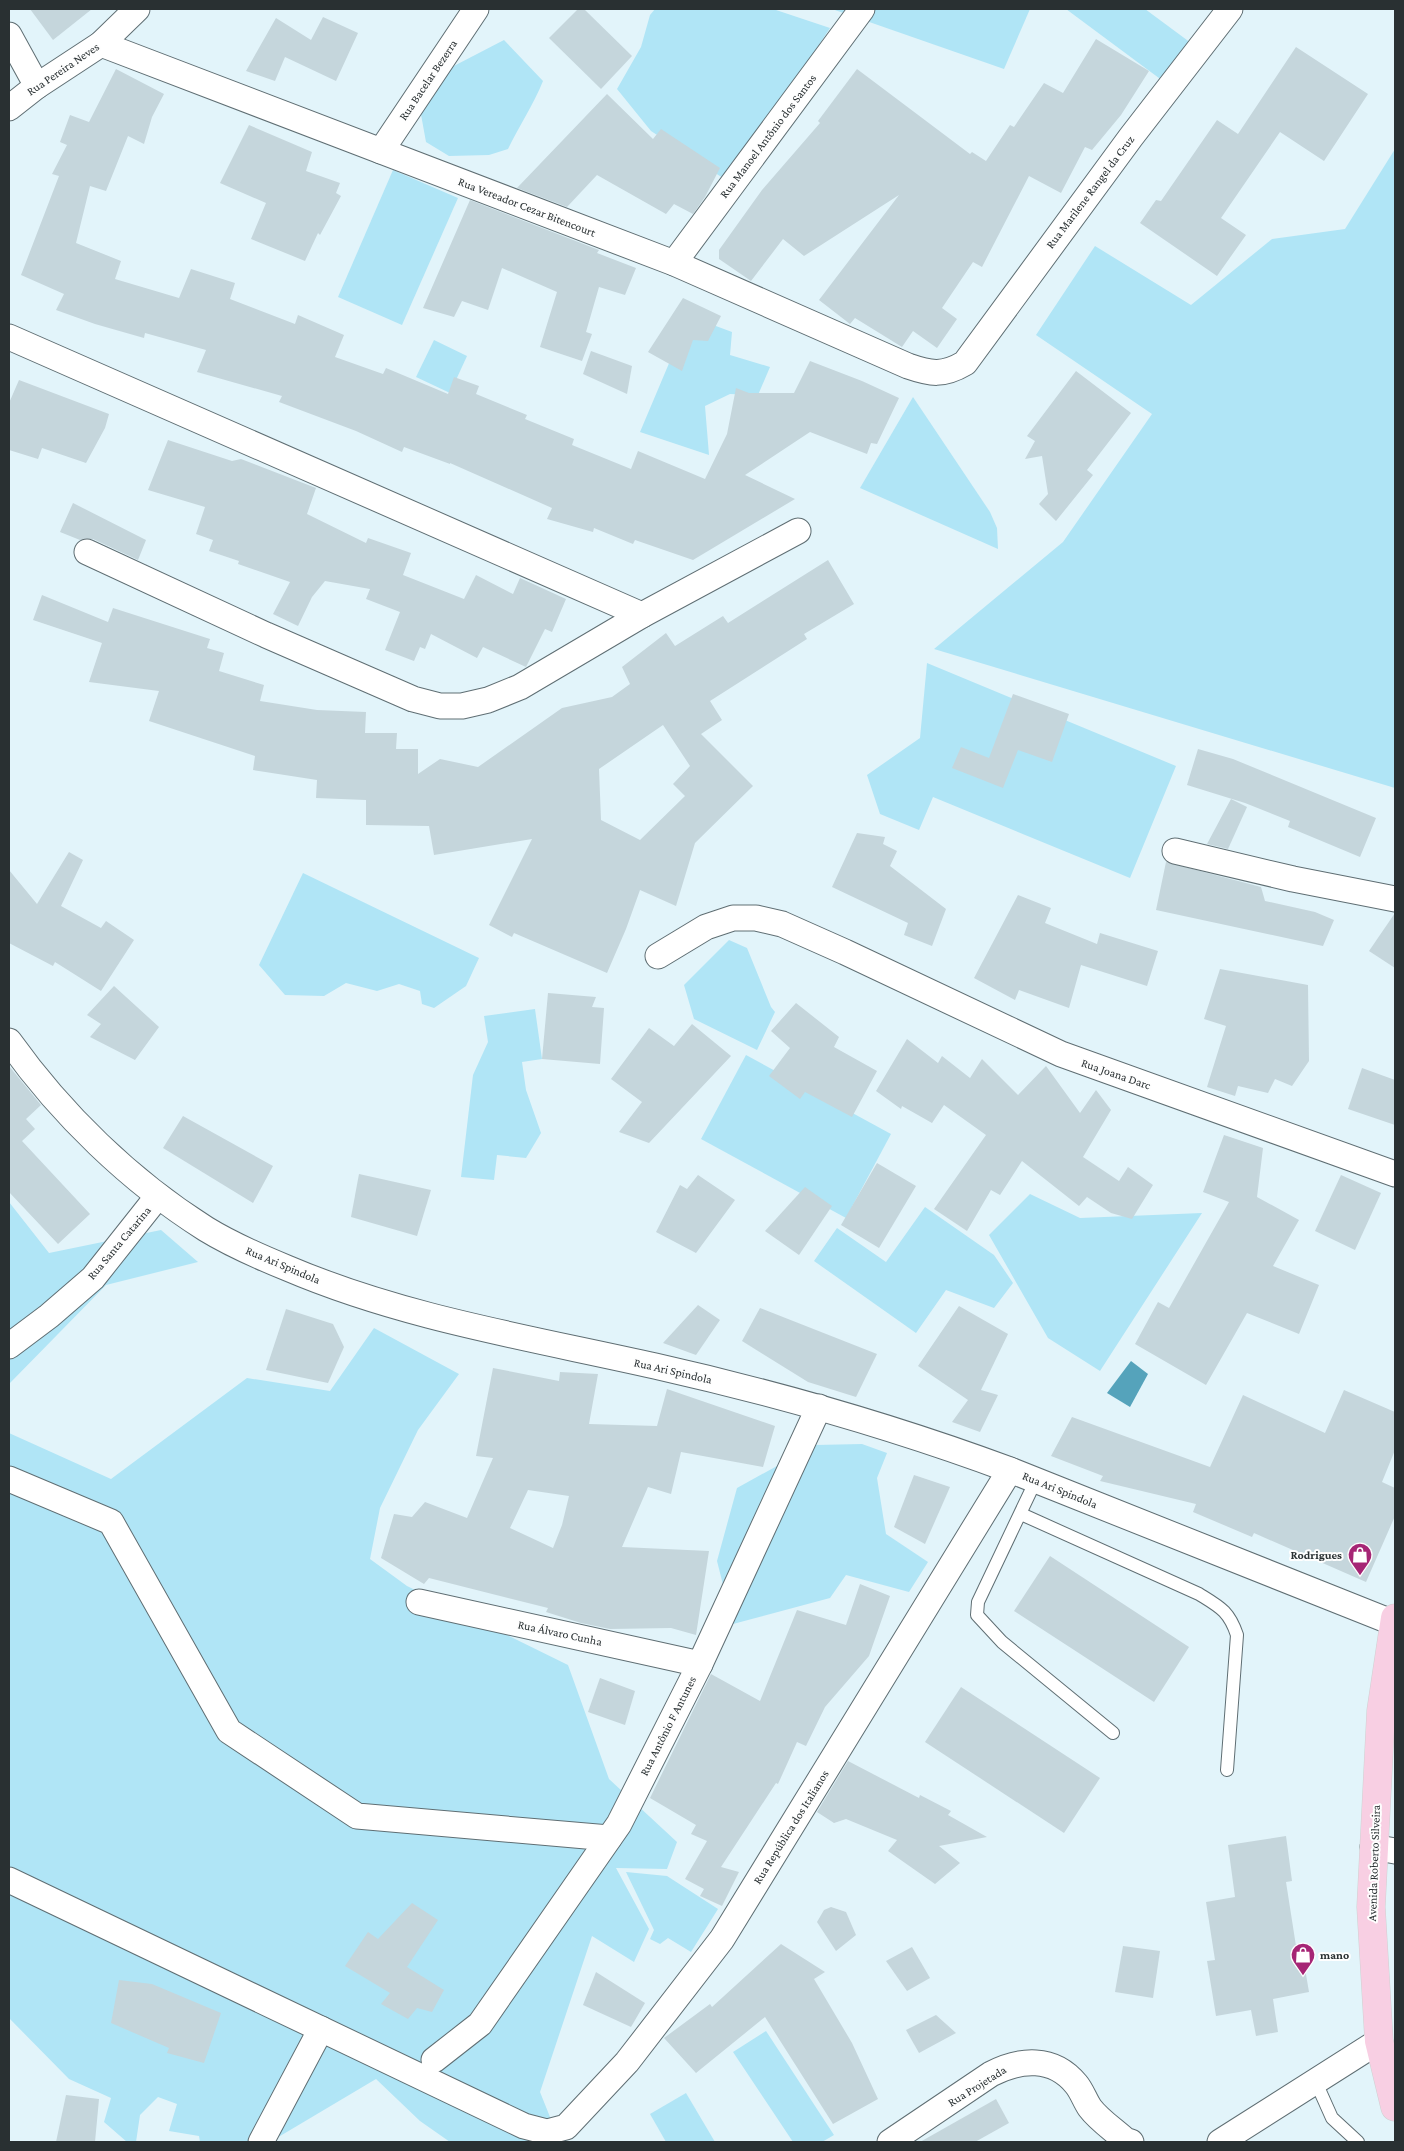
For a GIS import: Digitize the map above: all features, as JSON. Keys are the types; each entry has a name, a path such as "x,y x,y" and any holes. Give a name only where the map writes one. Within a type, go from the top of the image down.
{"main road":[{"name":"Avenida Roberto Silveira","path":"1394,1620 1382,1711 1384,1849 1371,1907 1379,2041 1395,2107"}],"street":[{"name":"Rua Pereira Neves","path":"9,108 37,86 101,44 138,9"},
{"name":"Rua Bacelar Bezerra","path":"381,151 476,9"},
{"name":"Rua Manoel Antônio dos Santos","path":"674,263 862,9"},
{"name":"Rua Marilene Rangel da Cruz","path":"950,372 965,363 976,349 1119,152 1230,9"},
{"path":"9,35 37,86"},
{"name":"Rua Vereador Cezar Bitencourt","path":"101,44 674,263 908,366 928,373 950,372"},
{"path":"9,337 642,615"},
{"path":"87,552 275,639 412,699 440,706 462,706 488,700 520,686 642,615 798,531"},
{"path":"1175,851 1293,879 1395,899"},
{"name":"Rua Joana Darc","path":"658,956 706,927 733,918 756,918 782,924 1061,1054 1395,1174"},
{"name":"Rua Ari Spindola","path":"9,1041 72,1120 158,1196 208,1230 255,1254 360,1297 473,1326 658,1367 819,1407 945,1446 1394,1620"},
{"name":"Rua Santa Catarina","path":"9,1346 93,1278 158,1196"},
{"name":"Rua Antônio F Antunes","path":"434,2060 480,2024 619,1824 700,1664 819,1407"},
{"name":"Rua República dos Italianos","path":"9,1880 524,2126 547,2132 566,2127 627,2062 722,1939 1010,1470"},
{"path":"9,1479 111,1522 229,1731 357,1816 609,1838"},
{"name":"Rua Álvaro Cunha","path":"419,1602 700,1664"},
{"path":"261,2142 321,2029"},
{"path":"1220,2142 1379,2041"},
{"name":"Rua Projetada","path":"890,2142 991,2074 1007,2066 1026,2061 1059,2070 1076,2084 1091,2109 1125,2140 1131,2142"}],"lane":[{"path":"1036,1480 978,1602 977,1615 1002,1642 1113,1733"},
{"path":"1021,1514 1199,1594 1223,1609 1232,1621 1237,1635 1227,1770"},
{"path":"1315,2080 1332,2118 1358,2142"}],"shaded area":[{"path":"655,9 773,9 830,28 729,182 651,131 617,89 641,47 650,15"},
{"path":"832,9 1030,9 1004,69"},
{"path":"1066,9 1145,9 1195,46 1167,84"},
{"path":"504,40 543,81 508,149 489,155 449,156 426,142 420,109 450,68"},
{"path":"1395,149 1395,788 934,649 1063,542 1152,414 1036,335 1095,246 1191,305 1272,239 1345,229"},
{"path":"393,170 458,198 402,325 338,297"},
{"path":"689,316 732,332 730,355 770,367 758,395 730,394 705,406 709,455 640,432"},
{"path":"434,340 467,356 450,393 416,377"},
{"path":"913,397 990,512 997,528 998,549 860,488"},
{"path":"927,663 1176,766 1130,878 933,797 919,830 880,814 867,775 920,738"},
{"path":"303,873 479,958 466,986 434,1008 422,1004 420,991 399,984 377,991 346,983 324,996 285,995 259,965"},
{"path":"729,940 747,948 771,1007 775,1012 757,1050 694,1019 684,985"},
{"path":"535,1009 542,1059 522,1062 526,1090 541,1133 526,1158 497,1155 494,1180 461,1177 473,1075 488,1042 484,1016"},
{"path":"746,1055 891,1134 846,1218 701,1139"},
{"path":"1030,1194 1080,1218 1202,1213 1100,1371 1048,1338 989,1235"},
{"path":"9,1202 49,1253 161,1230 198,1262 106,1285 9,1384"},
{"path":"925,1207 994,1255 1013,1283 994,1308 946,1290 916,1333 814,1261 837,1228 886,1262"},
{"path":"374,1328 459,1374 418,1430 380,1508 370,1559 407,1586 568,1665 609,1779 677,1842 667,1869 616,1868 649,1929 634,1962 592,1936 540,2092 560,2142 450,2142 420,2121 376,2079 270,2142 200,2142 199,2136 169,2131 177,2104 158,2097 140,2115 136,2142 127,2142 104,2122 111,2098 69,2079 9,2018 9,1433 111,1479 247,1378 330,1391"},
{"path":"1131,1361 1148,1374 1130,1407 1107,1393"},
{"path":"862,1444 887,1453 877,1478 886,1534 928,1562 909,1592 846,1575 830,1598 733,1624 717,1561 737,1488 815,1445"},
{"path":"626,1872 667,1876 718,1909 691,1952 668,1938 660,1944 650,1939 654,1930"},
{"path":"766,2031 834,2135 822,2142 793,2142 733,2052"},
{"path":"686,2093 715,2142 666,2142 650,2114"}],"building":[{"path":"30,9 92,9 53,40"},
{"path":"578,9 584,9 632,56 601,89 549,38"},
{"path":"323,17 358,33 336,81 285,57 275,81 246,71 276,18 311,40"},
{"path":"1096,39 1149,71 1121,115 1092,150 1085,147 1061,193 1029,176 982,267 973,262 942,308 957,319 937,348 913,331 902,347 855,318 850,324 819,300 899,195 804,256 783,239 751,281 719,259 719,250 762,190 820,123 818,121 857,69 970,154 972,152 986,161 1010,125 1014,127 1044,83 1063,93"},
{"path":"1296,47 1368,94 1324,161 1280,132 1221,218 1246,235 1217,276 1140,223 1156,200 1161,201 1217,120 1238,134"},
{"path":"116,69 164,94 152,117 144,144 128,136 106,191 90,186 76,243 121,261 115,279 179,298 191,269 235,283 230,299 295,324 298,315 344,335 335,357 383,374 386,368 448,394 454,377 479,386 476,394 527,415 525,419 574,439 572,445 631,469 638,451 705,479 727,434 736,388 749,393 794,393 810,361 899,398 877,444 871,443 867,454 810,432 745,475 795,499 693,560 635,540 633,544 594,528 593,532 547,519 552,508 450,463 404,447 402,452 356,431 279,402 282,396 197,372 206,350 145,333 144,338 95,324 56,310 64,294 21,275 59,176 52,174 67,145 60,142 70,115 89,122"},
{"path":"607,94 653,139 661,129 720,168 705,197 693,214 674,204 666,214 597,175 567,207 517,188"},
{"path":"249,125 312,152 306,171 340,183 336,193 341,196 320,235 318,233 305,261 251,239 266,203 220,183"},
{"path":"470,200 599,250 597,253 636,268 625,295 599,287 586,332 592,334 582,361 540,347 557,292 502,268 488,310 462,301 454,317 423,308"},
{"path":"683,298 721,316 708,341 693,340 682,371 648,352"},
{"path":"591,351 632,366 627,394 583,374"},
{"path":"1076,371 1131,413 1087,470 1093,475 1056,521 1039,504 1048,494 1042,456 1025,459 1035,441 1027,436"},
{"path":"19,380 109,414 105,428 86,463 42,448 38,459 9,450 9,403"},
{"path":"168,440 232,461 241,459 316,488 307,514 366,543 368,538 411,553 403,575 464,599 476,575 513,594 520,578 566,599 552,632 545,629 526,667 483,647 477,658 431,634 425,649 420,647 414,661 385,650 400,612 366,599 370,589 325,581 312,597 298,626 273,614 290,582 238,564 239,561 209,551 213,540 196,534 205,507 148,490"},
{"path":"73,503 146,540 138,560 93,539 80,540 60,532"},
{"path":"828,560 854,604 804,634 807,639 710,701 722,720 701,734 753,786 695,843 676,906 640,890 607,973 514,933 512,937 489,925 532,839 434,855 429,826 366,825 366,800 316,798 317,780 253,770 255,756 149,721 159,691 89,682 102,643 33,620 42,595 108,622 113,608 210,639 207,648 224,653 219,671 264,685 260,701 317,710 366,712 365,733 397,733 396,749 418,749 418,774 440,759 478,767 562,708 612,697 630,684 622,667 666,633 675,646 723,616 728,623","holes":["663,725 690,766 673,784 685,796 640,840 601,820 599,769"]},
{"path":"1013,694 1069,714 1052,762 1018,750 1003,788 952,768 961,747 989,758"},
{"path":"1198,749 1233,759 1376,818 1360,857 1288,827 1290,821 1245,803 1187,785"},
{"path":"1231,799 1247,807 1228,849 1207,844"},
{"path":"857,833 885,837 883,844 897,851 890,866 946,909 932,946 904,935 908,923 832,887"},
{"path":"69,852 83,860 61,906 101,928 106,921 134,940 101,991 55,962 53,966 9,943 9,870 37,904"},
{"path":"1166,862 1261,887 1265,901 1315,912 1334,920 1323,946 1156,910"},
{"path":"1018,895 1051,908 1045,923 1097,944 1100,933 1158,951 1147,986 1081,965 1069,1008 1019,990 1015,1000 974,978"},
{"path":"1395,913 1395,968 1369,951"},
{"path":"1220,969 1308,985 1309,1061 1292,1086 1275,1079 1268,1093 1238,1086 1235,1096 1207,1087 1226,1026 1204,1019"},
{"path":"114,986 159,1027 135,1060 90,1037 101,1024 87,1015"},
{"path":"548,993 596,997 592,1007 604,1008 600,1064 542,1059"},
{"path":"796,1003 839,1037 834,1047 877,1071 852,1117 805,1092 800,1099 769,1076 790,1048 771,1031"},
{"path":"692,1024 731,1056 649,1143 619,1132 642,1102 611,1079 649,1028 674,1046"},
{"path":"907,1039 938,1063 942,1056 970,1078 982,1059 1018,1095 1046,1066 1080,1113 1096,1090 1111,1110 1083,1157 1119,1181 1128,1167 1153,1185 1132,1219 1111,1213 1087,1197 1079,1206 1022,1161 1000,1195 991,1190 967,1231 934,1209 986,1135 944,1105 932,1123 902,1106 901,1109 876,1091"},
{"path":"9,1066 41,1105 26,1119 35,1129 22,1141 90,1214 58,1244 9,1192"},
{"path":"1362,1068 1395,1080 1395,1125 1348,1109"},
{"path":"183,1116 273,1166 253,1203 163,1148"},
{"path":"1224,1135 1263,1148 1257,1197 1299,1220 1273,1266 1319,1285 1299,1334 1247,1313 1206,1385 1135,1344 1158,1302 1169,1308 1229,1202 1203,1192"},
{"path":"877,1163 916,1186 879,1248 841,1225"},
{"path":"359,1174 431,1190 417,1236 351,1217"},
{"path":"698,1175 735,1200 696,1253 656,1232 680,1185 687,1189"},
{"path":"1341,1175 1381,1193 1355,1250 1315,1231"},
{"path":"805,1187 832,1206 799,1255 765,1231"},
{"path":"698,1305 720,1320 696,1355 663,1343"},
{"path":"959,1306 1008,1334 981,1390 998,1395 980,1432 952,1422 968,1400 918,1366"},
{"path":"760,1308 877,1354 856,1397 808,1382 742,1341"},
{"path":"286,1309 333,1324 344,1347 328,1383 266,1370"},
{"path":"493,1368 559,1381 560,1372 598,1374 589,1424 657,1426 667,1389 775,1426 763,1467 681,1452 671,1494 648,1487 622,1547 709,1551 696,1635 671,1628 610,1629 581,1623 546,1612 548,1608 429,1578 424,1584 381,1558 394,1514 412,1517 425,1502 467,1518 493,1458 476,1456","holes":["528,1490 569,1496 562,1525 553,1548 510,1528"]},
{"path":"1344,1390 1395,1412 1395,1450 1382,1482 1395,1488 1395,1516 1366,1582 1254,1533 1252,1537 1193,1512 1196,1504 1100,1481 1103,1476 1051,1456 1072,1417 1210,1467 1243,1395 1325,1433"},
{"path":"914,1475 950,1487 925,1544 894,1527"},
{"path":"1050,1556 1189,1647 1154,1702 1014,1611"},
{"path":"860,1584 890,1596 869,1656 825,1707 806,1746 797,1742 778,1784 776,1783 721,1867 739,1872 722,1906 700,1896 704,1889 685,1879 707,1841 691,1834 696,1825 650,1798 711,1674 760,1701 797,1610 846,1625"},
{"path":"600,1678 635,1691 625,1725 588,1712"},
{"path":"961,1687 1100,1778 1064,1833 925,1742"},
{"path":"848,1761 919,1798 920,1795 951,1811 948,1815 987,1837 939,1846 960,1863 935,1884 888,1851 897,1840 846,1819 834,1823 817,1812"},
{"path":"1286,1836 1292,1881 1286,1882 1296,1946 1301,1945 1309,1992 1273,1999 1278,2032 1256,2036 1251,2010 1216,2016 1207,1961 1215,1960 1206,1902 1235,1897 1228,1845"},
{"path":"412,1903 438,1920 407,1967 444,1990 432,2012 417,2008 408,2019 381,2004 390,1993 345,1966 368,1932 378,1939"},
{"path":"831,1907 846,1912 856,1935 836,1951 817,1922 824,1910"},
{"path":"781,1944 825,1972 814,1979 852,2043 878,2099 833,2124 765,2017 696,2073 664,2038 710,2004 712,2007"},
{"path":"1123,1946 1160,1951 1153,1998 1115,1992"},
{"path":"912,1947 930,1978 907,1991 886,1961"},
{"path":"596,1972 645,2003 631,2027 583,2005"},
{"path":"119,1980 152,1984 221,2013 204,2063 167,2053 169,2048 111,2023"},
{"path":"936,2015 956,2033 919,2053 906,2030"},
{"path":"66,2095 99,2099 95,2142 56,2142"},
{"path":"996,2099 1009,2123 975,2142 920,2142"}],"place":[{"name":"Rodrigues","path":"1360,1576"},
{"name":"mano","path":"1303,1976"}]}
